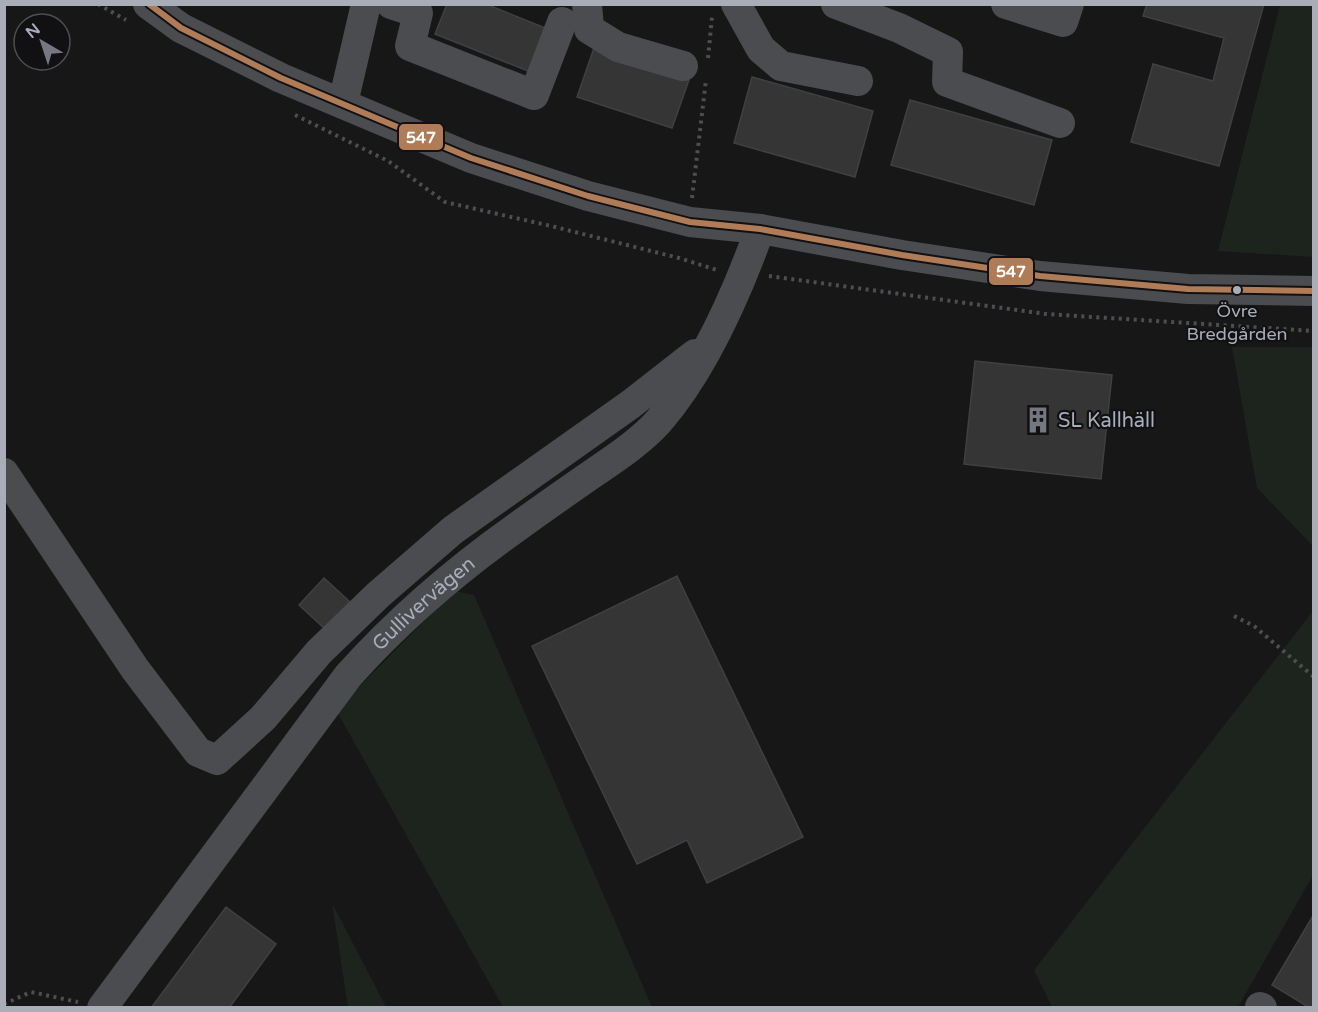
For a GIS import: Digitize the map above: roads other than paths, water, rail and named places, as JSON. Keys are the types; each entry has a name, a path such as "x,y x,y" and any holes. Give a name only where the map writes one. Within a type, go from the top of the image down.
{"street":[{"path":"148,4 191,33 281,78 471,158 588,196 690,222 760,229 902,255 1040,276 1188,289 1314,291"},
{"path":"344,103 366,4"},
{"path":"392,4 418,13 410,46 534,95 562,22"},
{"path":"587,4 589,29 618,47 699,66"},
{"path":"836,4 899,28 948,52 947,82 1060,123"},
{"path":"1006,4 1063,22 1068,4"},
{"path":"724,10 761,49 781,66 858,81"},
{"name":"Gullivervägen","path":"102,1007 348,676 383,637 427,596 482,551 621,454 658,422 695,373 744,273 760,229"},
{"path":"4,473 135,669 198,752 217,760 263,718 319,652 370,603 453,530 630,404 709,343"}],"place":[{"name":"Övre Bredgården","path":"1237,290"},
{"name":"SL Kallhäll","path":"1038,420"}]}
